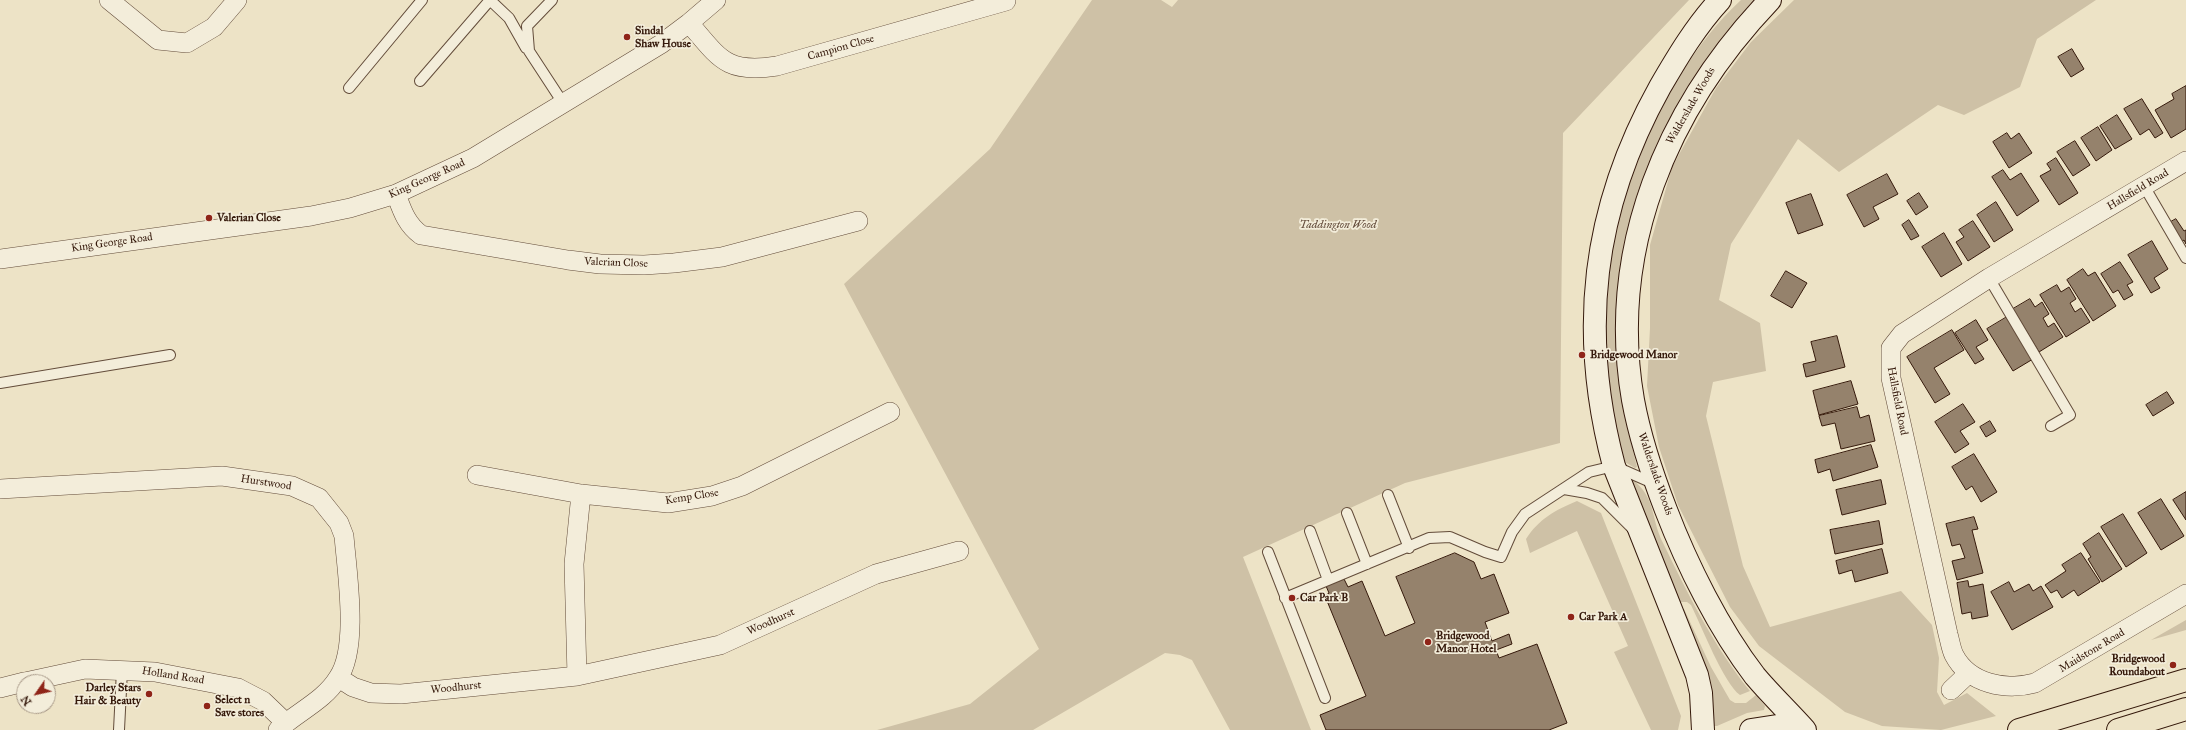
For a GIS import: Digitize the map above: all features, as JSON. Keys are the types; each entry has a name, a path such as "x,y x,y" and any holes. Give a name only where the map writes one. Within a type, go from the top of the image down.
{"main road":[{"path":"2019,730 2186,680"},
{"path":"2118,730 2186,709"}],"street":[{"path":"109,0 158,40 187,43 214,27 237,0"},
{"name":"King George Road","path":"0,258 312,216 350,208 396,194 473,158 656,47 690,23 716,0"},
{"path":"1703,730 1702,698 1697,676 1640,536 1614,466 1605,435 1597,384 1594,330 1598,271 1606,219 1620,172 1654,100 1693,34 1720,0"},
{"name":"Walderslade Woods","path":"1770,0 1739,34 1719,59 1685,112 1668,145 1642,221 1630,287 1629,364 1633,399 1640,431 1656,484 1680,544 1726,632 1754,674 1804,730"},
{"name":"Campion Close","path":"690,23 716,54 731,65 749,69 784,64 987,3 1006,1"},
{"name":"Hallsfield Road","path":"1992,683 1969,673 1954,654 1948,634 1891,378 1891,348 1902,334 1990,278 2186,161"},
{"name":"Valerian Close","path":"396,194 404,216 412,228 421,235 551,257 622,265 674,264 722,257 858,222"},
{"name":"Kemp Close","path":"477,475 581,494 668,503 712,496 742,486 890,412"},
{"name":"Hurstwood","path":"0,489 222,476 292,486 319,498 339,523 344,536 350,645 339,678 323,695 282,726"},
{"path":"577,676 574,564 581,494"},
{"name":"Woodhurst","path":"339,678 353,687 371,693 401,694 577,676 720,645 876,574 959,551"},
{"name":"Maidstone Road","path":"1992,683 2016,687 2042,681 2186,594"},
{"name":"Holland Road","path":"56,675 85,669 155,672 238,688 263,701 282,726"},
{"path":"1951,690 1969,673"},
{"name":"Holland Road","path":"0,688 16,684"},
{"path":"1751,730 1777,726 1804,730"}],"lane":[{"path":"349,88 422,0"},
{"path":"420,81 490,0 509,18 528,51 563,103"},
{"path":"528,51 527,26 552,0"},
{"path":"2144,186 2186,258"},
{"path":"1990,278 2070,415 2051,426"},
{"path":"0,383 170,355"},
{"path":"1285,598 1409,548 1429,538 1450,537 1501,557 1512,532 1525,514 1589,472 1614,466 1656,484"},
{"path":"1564,489 1587,493 1602,498 1640,536"},
{"path":"1388,495 1409,548"},
{"path":"1347,513 1367,564"},
{"path":"1310,531 1328,580"},
{"path":"1268,552 1326,698"},
{"path":"119,730 122,670"}],"green space":[{"name":"Taddington Wood","path":"1092,0 1161,0 1172,7 1178,0 1689,0 1563,133 1560,443 1405,483 1243,557 1311,730 1230,730 1192,660 1180,655 1165,653 1033,730 877,730 970,704 1039,649 844,284 990,149"},
{"path":"1741,0 1755,0 1731,28 1679,104 1662,134 1642,183 1617,346 1621,392 1637,467 1635,468 1623,461 1611,408 1606,366 1606,293 1617,221 1627,185 1645,142 1667,98 1693,56 1708,36"},
{"path":"1794,0 2096,0 2037,39 2020,87 1964,115 1938,105 1839,172 1798,139 1731,244 1719,300 1760,323 1766,371 1713,382 1706,416 1743,566 1770,627 1901,591 1932,625 1939,658 1937,692 1944,705 1967,693 1996,716 1941,730 1882,726 1845,712 1759,646 1730,607 1678,505 1659,447 1647,386 1650,328 1650,245 1672,167 1716,88 1751,42"},
{"path":"1632,479 1646,494 1663,543 1702,620 1737,674 1750,691 1740,695 1734,689 1720,667 1691,605 1687,602 1678,602 1630,481"},
{"path":"1577,501 1601,513 1681,716 1678,730 1651,730 1614,652 1628,646 1577,531 1530,553 1526,539 1536,526 1548,516"},
{"path":"1684,609 1711,667 1730,700 1735,703 1746,703 1756,695 1765,706 1764,710 1747,713 1717,726 1713,726 1682,610"},
{"path":"2186,620 2186,630 2151,640"}],"building":[{"path":"2072,49 2084,69 2071,77 2058,57"},
{"path":"2186,86 2186,129 2171,138 2155,110 2174,99 2172,94"},
{"path":"2142,99 2163,133 2155,138 2149,129 2140,135 2124,109"},
{"path":"2117,115 2132,139 2115,149 2100,126"},
{"path":"2098,127 2112,150 2096,161 2081,138"},
{"path":"2007,133 2011,139 2019,133 2032,153 2009,168 1993,142"},
{"path":"2075,141 2090,165 2073,176 2057,152"},
{"path":"2056,158 2078,193 2059,205 2040,176 2051,170 2047,164"},
{"path":"2003,170 2010,180 2021,173 2039,201 2017,216 1992,177"},
{"path":"1887,174 1898,194 1873,207 1879,219 1864,227 1847,195"},
{"path":"1919,193 1928,207 1916,215 1907,201"},
{"path":"1811,194 1823,225 1798,234 1786,203"},
{"path":"1996,202 2013,230 1994,242 1977,215"},
{"path":"2176,219 2184,231 2186,230 2186,244 2184,240 2181,242 2169,223"},
{"path":"1909,220 1919,236 1911,240 1902,225"},
{"path":"1973,221 1990,247 1968,261 1956,242 1964,237 1959,230"},
{"path":"1944,233 1962,264 1941,277 1922,247"},
{"path":"2152,241 2168,269 2154,278 2160,288 2151,293 2128,255"},
{"path":"2120,262 2133,282 2127,285 2133,295 2124,300 2118,290 2113,293 2101,274"},
{"path":"2083,269 2088,276 2095,272 2116,306 2093,321 2067,280"},
{"path":"1786,271 1807,283 1792,308 1771,296"},
{"path":"2057,285 2061,292 2069,287 2076,299 2070,303 2075,312 2081,308 2090,322 2066,337 2040,295"},
{"path":"2030,299 2035,307 2042,302 2049,314 2043,318 2048,327 2054,323 2063,337 2039,352 2013,309"},
{"path":"2007,317 2033,359 2013,371 1987,329"},
{"path":"1976,320 1988,340 1976,347 1984,359 1975,364 1955,333"},
{"path":"1952,330 1964,350 1934,368 1950,394 1935,403 1907,357"},
{"path":"1837,336 1845,367 1806,377 1803,364 1816,361 1811,342"},
{"path":"1851,381 1858,404 1819,415 1813,391"},
{"path":"2167,392 2174,403 2153,416 2146,405"},
{"path":"1963,404 1975,422 1960,431 1969,444 1955,453 1935,422"},
{"path":"1857,407 1860,418 1869,415 1875,441 1841,449 1835,423 1822,426 1819,416"},
{"path":"1990,421 1996,431 1986,437 1980,427"},
{"path":"1871,445 1878,467 1833,481 1830,469 1818,473 1815,460"},
{"path":"1974,454 1997,492 1981,502 1972,486 1966,490 1952,467"},
{"path":"1881,480 1886,504 1842,515 1836,490"},
{"path":"2186,492 2186,520 2173,500"},
{"path":"2161,499 2184,536 2161,550 2138,513"},
{"path":"2123,514 2147,553 2126,567 2101,527"},
{"path":"1974,517 1978,529 1972,530 1983,573 1957,580 1952,561 1965,558 1960,544 1952,546 1946,524"},
{"path":"1879,521 1883,544 1835,554 1830,530"},
{"path":"2099,533 2122,569 2102,582 2088,559 2091,557 2083,544"},
{"path":"1882,549 1888,573 1855,582 1852,570 1839,574 1836,561"},
{"name":"Bridgewood Manor Hotel","path":"1455,553 1474,562 1481,579 1494,574 1509,613 1485,622 1492,641 1509,634 1512,644 1496,650 1499,658 1537,644 1567,723 1549,730 1326,730 1320,715 1366,696 1325,596 1329,593 1326,586 1344,579 1348,587 1362,581 1385,636 1415,623 1396,577"},
{"path":"2081,553 2100,582 2078,596 2074,590 2062,598 2057,590 2051,593 2045,585 2066,571 2062,565"},
{"path":"1968,581 1969,587 1983,584 1988,616 1972,619 1971,612 1962,614 1957,583"},
{"path":"2009,582 2014,592 2029,584 2033,591 2041,586 2053,607 2012,630 1991,592"}],"place":[{"name":"Sindal Shaw House","path":"627,37"},
{"name":"Valerian Close","path":"209,218"},
{"name":"Bridgewood Manor","path":"1582,355"},
{"name":"Car Park B","path":"1292,598"},
{"name":"Car Park A","path":"1571,617"},
{"name":"Bridgewood Manor Hotel","path":"1428,642"},
{"name":"Bridgewood Roundabout","path":"2173,665"},
{"name":"Darley Stars Hair & Beauty","path":"149,694"},
{"name":"Select n Save stores","path":"207,706"}]}
